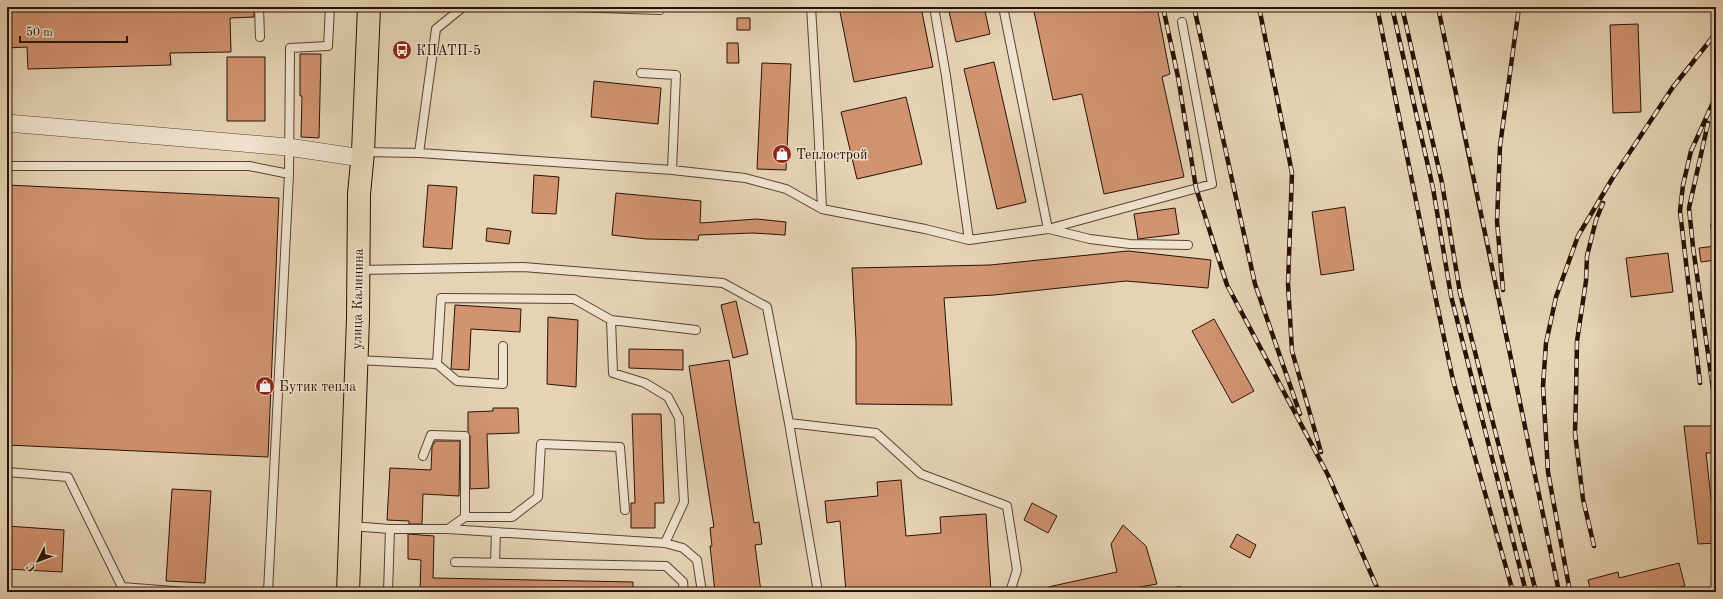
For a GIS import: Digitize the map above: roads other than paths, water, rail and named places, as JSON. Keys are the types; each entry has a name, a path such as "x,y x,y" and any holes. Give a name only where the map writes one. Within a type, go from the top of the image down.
{"main road":[{"name":"улица Калинина","path":"348,592 356,360 359,194 369,7"}],"street":[{"path":"7,123 288,147 362,155"}],"lane":[{"path":"259,7 260,37"},
{"path":"268,592 289,174 288,147 290,48 328,46 330,7"},
{"path":"419,153 436,29 462,7"},
{"path":"572,7 660,10"},
{"path":"811,7 822,209"},
{"path":"934,7 946,76 969,240"},
{"path":"1003,7 1048,229"},
{"path":"362,155 419,153 672,170 745,178 786,189 822,209 926,229 969,240 1048,229 1212,184 1182,22"},
{"path":"641,73 676,75 672,170"},
{"path":"7,166 249,166 289,174"},
{"path":"1048,229 1090,239 1130,244 1188,245"},
{"path":"358,270 523,267 723,283 767,307 790,423 818,592"},
{"path":"437,364 441,298 574,299 611,320 696,330"},
{"path":"611,320 614,373 645,383 668,397 679,418 684,502 665,543"},
{"path":"356,360 437,364 457,381 503,384 503,346"},
{"path":"790,423 876,433 921,474 1007,506 1017,570 1010,592"},
{"path":"423,456 431,435 465,436 465,517"},
{"path":"448,529 465,517 512,517 538,497 541,444 620,447 625,510"},
{"path":"7,472 68,477 122,587 186,592"},
{"path":"351,525 390,529 448,529 665,543 683,548 697,560 702,592"},
{"path":"388,592 390,529"},
{"path":"495,562 496,532"},
{"path":"454,562 666,566 683,582 684,592"}],"railway":[{"path":"1163,7 1178,77 1196,188 1227,285 1328,475 1379,592"},
{"path":"1194,7 1255,284 1300,414"},
{"path":"1259,7 1292,173 1288,284 1292,351 1321,452"},
{"path":"1377,7 1453,380 1513,592"},
{"path":"1392,7 1433,188 1451,296 1526,592"},
{"path":"1402,7 1442,183 1460,293 1536,592"},
{"path":"1438,7 1559,592"},
{"path":"1503,290 1497,221 1500,146 1519,7"},
{"path":"1570,592 1548,472 1543,386 1546,343 1556,297 1578,236 1612,179 1673,87 1716,33"},
{"path":"1700,383 1680,211 1683,185 1691,151 1716,96"},
{"path":"1708,123 1689,208 1713,389"},
{"path":"1594,546 1583,499 1575,433 1577,341 1586,281 1587,256 1596,220 1603,203"}],"place":[{"name":"КПАТП-5","path":"402,50"},
{"name":"Теплострой","path":"782,154"},
{"name":"Бутик тепла","path":"265,386"}]}
